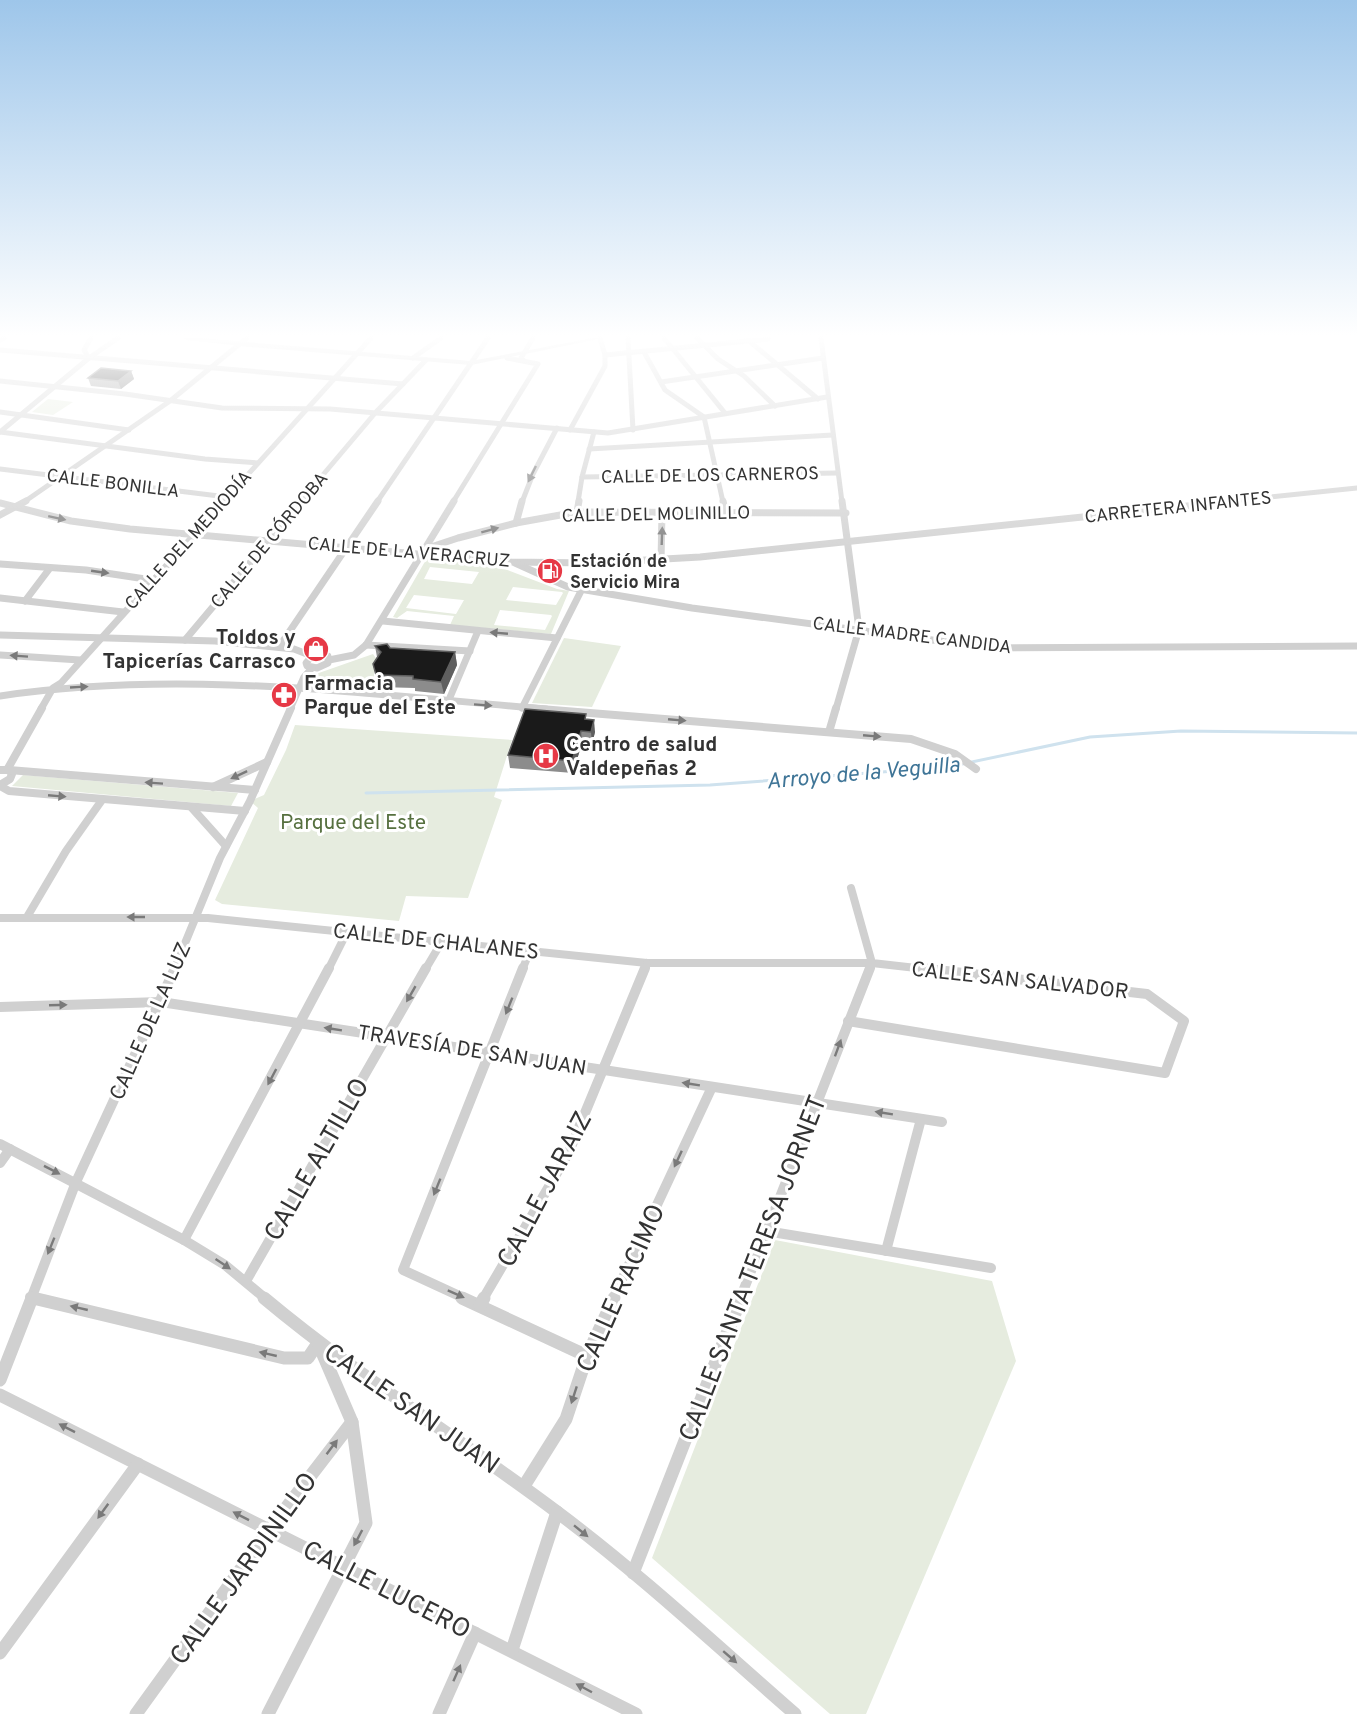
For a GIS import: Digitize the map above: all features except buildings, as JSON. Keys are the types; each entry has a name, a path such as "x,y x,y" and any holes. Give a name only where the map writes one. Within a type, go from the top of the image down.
{"street":[{"path":"0,432 18,418"},
{"path":"55,418 129,430"},
{"path":"0,515 17,507 146,418"},
{"name":"CALLE DEL MEDIODÍA","path":"0,786 12,777 4,770 53,688 61,683 152,579 300,418"},
{"name":"CALLE DE CÓRDOBA","path":"185,640 371,418"},
{"path":"279,647 433,418"},
{"path":"445,418 594,432 633,430 699,418"},
{"path":"312,656 306,663 312,668 323,666 329,660 360,653 431,544 505,418"},
{"path":"570,430 576,418"},
{"path":"632,418 633,430"},
{"path":"704,418 726,514"},
{"path":"829,732 859,629 846,513 837,473 830,418"},
{"path":"516,523 523,494 532,472 557,429"},
{"path":"0,432 108,444 205,459 258,463"},
{"path":"577,512 582,477 594,432"},
{"path":"589,449 833,435"},
{"name":"CALLE BONILLA","path":"0,469 227,497"},
{"name":"CALLE DE LOS CARNEROS","path":"582,477 837,473"},
{"name":"CARRETERA INFANTES","path":"999,526 1357,488"},
{"name":"CALLE DE LA VERACRUZ","path":"0,503 71,521 511,562 661,561 999,526"},
{"name":"CALLE DEL MOLINILLO","path":"431,544 516,523 577,512 846,513"},
{"path":"661,561 663,512"},
{"name":"CALLE MADRE CANDIDA","path":"511,562 568,587 692,608 992,648 1357,646"},
{"path":"0,564 86,570 152,579"},
{"path":"25,601 50,568"},
{"path":"522,708 582,589"},
{"path":"0,598 123,612"},
{"path":"382,621 557,638"},
{"path":"448,702 478,631"},
{"path":"0,635 185,640 279,647 307,652 312,656 324,655 329,660"},
{"path":"366,645 470,651"},
{"path":"0,655 80,660"},
{"name":"CALLE DE LA LUZ","path":"0,1380 76,1182 161,1002 226,846 255,790 304,677 312,668"},
{"path":"0,696 53,688 138,684 299,688 911,739 964,759 974,768"},
{"path":"212,787 267,762"},
{"path":"4,770 255,790"},
{"path":"0,786 9,791 244,811"},
{"path":"27,917 66,851 102,800"},
{"path":"192,808 226,846"},
{"path":"851,888 872,963"},
{"name":"CALLE DE CHALANES","path":"0,918 195,917 647,963 872,963"},
{"path":"184,1240 301,1024 347,932"},
{"name":"CALLE ALTILLO","path":"246,1281 441,943"},
{"path":"530,951 403,1270 587,1356"},
{"name":"CALLE JARAIZ","path":"480,1305 568,1154 647,963"},
{"name":"CALLE SANTA TERESA JORNET","path":"633,1573 872,963"},
{"name":"CALLE SAN SALVADOR","path":"848,1021 1165,1073 1184,1022 1147,994 872,963"},
{"name":"TRAVESÍA DE SAN JUAN","path":"0,1007 161,1002 942,1122"},
{"name":"CALLE RACIMO","path":"524,1486 566,1419 587,1356 712,1087"},
{"path":"886,1251 921,1119"},
{"path":"0,1163 5,1146"},
{"name":"CALLE SAN JUAN","path":"5,1146 184,1240 246,1281 318,1343 524,1486 557,1512 633,1573 795,1714"},
{"path":"766,1231 991,1268"},
{"path":"30,1297 284,1358 308,1358 318,1343"},
{"path":"268,1714 366,1523 352,1422 318,1343"},
{"name":"CALLE LUCERO","path":"0,1395 512,1650 618,1710 636,1714"},
{"name":"CALLE JARDINILLO","path":"135,1714 269,1530 352,1422"},
{"path":"0,1653 138,1464"},
{"path":"512,1650 557,1512"},
{"path":"439,1714 475,1633"}],"green space":[{"path":"427,558 492,564 557,589 569,591 551,634 450,625 454,616 407,611 397,618 393,617","holes":["430,567 479,572 472,584 424,579","513,587 563,593 556,605 506,600","414,595 464,600 456,614 406,608","500,610 552,616 545,630 494,625"]},
{"path":"564,638 621,646 592,707 532,703"},
{"path":"373,654 380,664 374,673 374,681 365,686 371,690 369,693 316,686 314,679 316,674"},
{"name":"Parque del Este","path":"295,725 512,740 494,797 502,800 468,898 406,896 399,921 222,904 215,900 258,808 250,801 264,795 286,750"},
{"path":"23,775 238,793 231,806 12,786"},
{"path":"775,1240 992,1281 1016,1361 866,1714 830,1714 652,1558"}],"waterway":[{"name":"Arroyo de la Veguilla","path":"366,793 710,785 948,767 1090,737 1181,731 1357,733"}],"place":[{"name":"Estación de Servicio Mira","path":"550,571"},
{"name":"Toldos y Tapicerías Carrasco","path":"316,649"},
{"name":"Farmacia Parque del Este","path":"284,695"},
{"name":"Centro de salud Valdepeñas 2","path":"546,756"}]}
